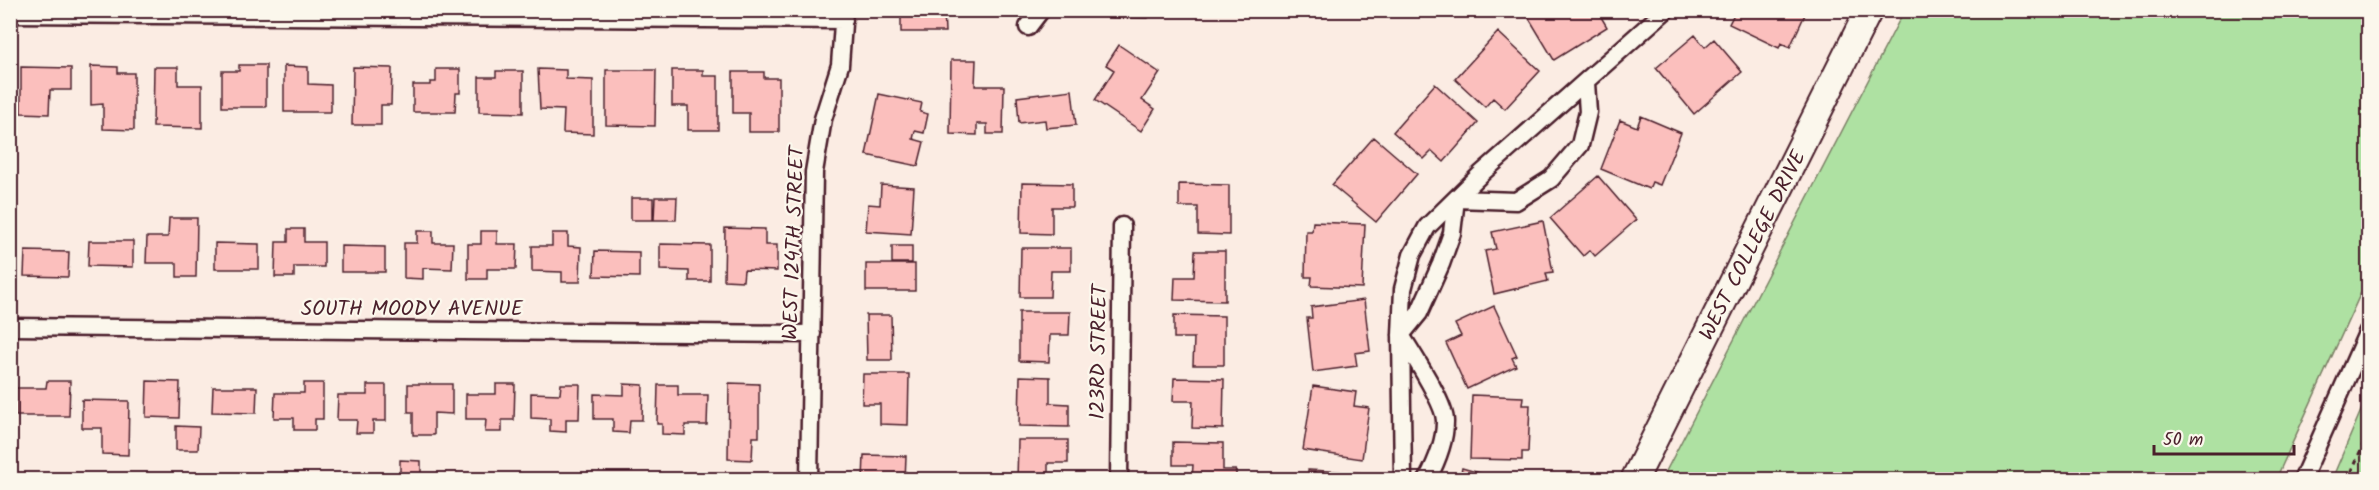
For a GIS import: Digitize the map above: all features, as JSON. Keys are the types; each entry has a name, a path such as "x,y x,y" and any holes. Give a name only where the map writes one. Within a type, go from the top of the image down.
{"main road":[{"name":"WEST COLLEGE DRIVE","path":"1634,480 1869,10"}],"street":[{"path":"1028,27 1041,10"},
{"path":"1404,480 1401,335 1403,289 1412,255 1427,227 1482,173 1666,10"},
{"path":"10,14 844,15"},
{"name":"WEST 124TH STREET","path":"809,480 814,172 818,138 840,65 844,15"},
{"path":"1456,199 1516,201 1551,179 1580,145 1588,112 1586,82"},
{"path":"1401,335 1419,313 1441,264 1452,233 1456,199"},
{"name":"123RD STREET","path":"1119,480 1122,226"},
{"name":"SOUTH MOODY AVENUE","path":"10,327 812,333"},
{"path":"2302,480 2368,331"},
{"path":"1401,335 1430,381 1446,420 1436,465 1427,480"}],"path":[{"path":"2348,480 2368,433"}],"green space":[{"path":"1904,11 2368,11 2368,277 2276,479 1662,479"},
{"path":"2368,394 2368,479 2332,479"}],"building":[{"path":"901,10 944,10 945,32 901,32"},
{"path":"1095,10 1148,10 1148,18 1095,17"},
{"path":"1524,10 1597,10 1607,27 1554,60"},
{"path":"1736,10 1807,10 1790,47 1781,43 1779,48 1729,24"},
{"path":"1498,32 1540,71 1505,109 1493,98 1485,107 1455,79"},
{"path":"1695,35 1705,47 1714,39 1742,72 1694,114 1656,68"},
{"path":"1119,45 1160,73 1142,100 1155,109 1141,131 1095,100 1114,70 1106,65"},
{"path":"951,60 976,60 975,86 1004,86 1003,134 987,134 987,124 977,124 977,135 950,134"},
{"path":"239,65 266,65 266,107 222,107 222,71 239,71"},
{"path":"91,66 118,67 118,73 134,73 134,130 103,129 103,104 91,105"},
{"path":"284,66 308,67 308,84 331,85 331,112 284,112"},
{"path":"21,67 71,68 71,90 50,90 49,114 21,113"},
{"path":"154,67 178,67 178,85 202,85 202,128 153,127"},
{"path":"353,67 392,68 391,105 381,105 381,125 352,125"},
{"path":"436,69 460,69 460,93 456,93 455,112 413,112 413,85 430,85 430,82 436,82"},
{"path":"538,69 566,70 566,79 593,80 593,134 563,133 564,110 540,109"},
{"path":"606,70 656,70 655,126 606,125"},
{"path":"672,70 703,70 703,76 718,76 718,130 688,130 688,106 672,106"},
{"path":"496,71 523,71 523,113 479,112 479,77 496,77"},
{"path":"733,72 764,72 764,78 779,78 779,132 749,132 749,113 733,113"},
{"path":"1435,84 1478,123 1444,162 1432,151 1424,159 1393,132"},
{"path":"1072,90 1076,125 1046,128 1045,120 1019,123 1017,97"},
{"path":"879,94 922,103 920,112 928,114 924,133 915,131 913,139 924,142 918,166 866,155"},
{"path":"1641,116 1681,133 1660,185 1652,182 1649,189 1601,169 1620,120 1637,127"},
{"path":"1374,137 1417,174 1376,222 1332,185"},
{"path":"1598,176 1636,220 1595,256 1590,250 1583,256 1550,218"},
{"path":"1022,183 1072,184 1072,207 1052,207 1052,234 1021,233"},
{"path":"1179,184 1229,185 1229,235 1198,234 1198,207 1179,207"},
{"path":"881,185 914,187 911,234 866,231 868,204 880,205"},
{"path":"655,197 677,197 676,220 654,220"},
{"path":"631,198 653,198 653,220 631,220"},
{"path":"169,218 197,218 196,277 177,277 177,263 146,263 147,237 168,237"},
{"path":"1543,221 1553,272 1546,273 1548,281 1494,294 1485,251 1496,249 1492,232"},
{"path":"1313,222 1365,224 1362,288 1311,286 1312,277 1305,277 1306,231 1312,231"},
{"path":"725,228 765,229 765,245 777,245 777,271 744,270 743,281 724,280"},
{"path":"288,229 304,229 304,242 324,242 324,267 294,267 294,277 275,277 276,242 288,242"},
{"path":"417,231 433,231 433,243 453,243 452,269 423,268 423,279 404,278 404,243 417,243"},
{"path":"481,231 497,231 497,244 517,244 516,269 487,269 487,279 468,279 468,244 481,244"},
{"path":"552,233 568,233 568,246 581,247 580,282 562,282 562,272 532,271 532,246 552,246"},
{"path":"89,241 133,241 133,267 88,266"},
{"path":"215,243 259,244 259,269 215,269"},
{"path":"660,244 710,245 710,281 689,281 689,271 660,270"},
{"path":"341,246 385,247 385,272 341,272"},
{"path":"892,246 912,246 912,263 892,263"},
{"path":"1021,248 1071,248 1071,271 1051,271 1050,297 1020,297"},
{"path":"25,251 69,252 68,277 24,276"},
{"path":"595,251 639,252 639,277 594,276"},
{"path":"1195,251 1225,251 1225,301 1174,300 1175,277 1194,277"},
{"path":"866,264 915,264 915,291 866,291"},
{"path":"1364,300 1370,351 1355,353 1357,366 1313,372 1307,318 1312,318 1311,307"},
{"path":"1494,306 1517,356 1512,358 1516,366 1467,389 1446,343 1461,336 1455,324"},
{"path":"1019,312 1070,312 1069,335 1050,335 1049,362 1019,361"},
{"path":"866,315 891,315 892,360 867,360"},
{"path":"1174,315 1224,316 1224,365 1193,365 1194,338 1174,338"},
{"path":"863,374 909,374 908,425 880,424 880,404 862,404"},
{"path":"1020,376 1050,377 1050,403 1069,404 1069,427 1019,426"},
{"path":"1174,378 1224,379 1223,429 1192,428 1193,401 1173,401"},
{"path":"47,381 70,381 69,416 16,416 16,388 46,388"},
{"path":"147,381 180,382 179,418 146,417"},
{"path":"304,383 323,383 323,419 315,419 315,430 294,430 294,418 274,418 275,393 304,393"},
{"path":"729,383 759,384 759,437 753,437 752,460 728,459"},
{"path":"408,384 452,384 452,414 434,413 434,435 413,435 413,412 408,412"},
{"path":"496,384 515,384 514,420 502,420 502,432 485,432 486,419 466,419 466,394 496,394"},
{"path":"561,384 580,384 579,419 566,419 566,432 550,431 550,419 531,418 531,393 560,394"},
{"path":"624,384 643,385 642,420 630,420 629,433 613,432 613,419 594,419 594,394 624,395"},
{"path":"367,385 386,385 386,421 373,421 373,433 356,433 357,420 337,420 338,395 367,395"},
{"path":"658,385 678,385 678,395 708,395 707,425 685,425 685,435 662,434 662,424 657,424"},
{"path":"1313,386 1356,392 1354,406 1369,408 1362,459 1303,450"},
{"path":"213,387 257,387 256,413 212,412"},
{"path":"1472,395 1523,397 1522,405 1530,405 1528,452 1522,452 1522,460 1470,459"},
{"path":"82,400 129,401 128,455 102,454 102,428 82,428"},
{"path":"176,426 199,427 198,450 176,450"},
{"path":"1018,440 1068,440 1068,463 1048,463 1048,480 1017,480"},
{"path":"1173,442 1223,443 1223,470 1236,470 1236,480 1192,480 1193,465 1173,465"},
{"path":"864,455 906,456 905,480 863,480"},
{"path":"400,460 421,461 421,480 400,480"},
{"path":"1462,468 1504,480 1459,480"},
{"path":"1308,470 1366,473 1365,480 1308,480"}]}
